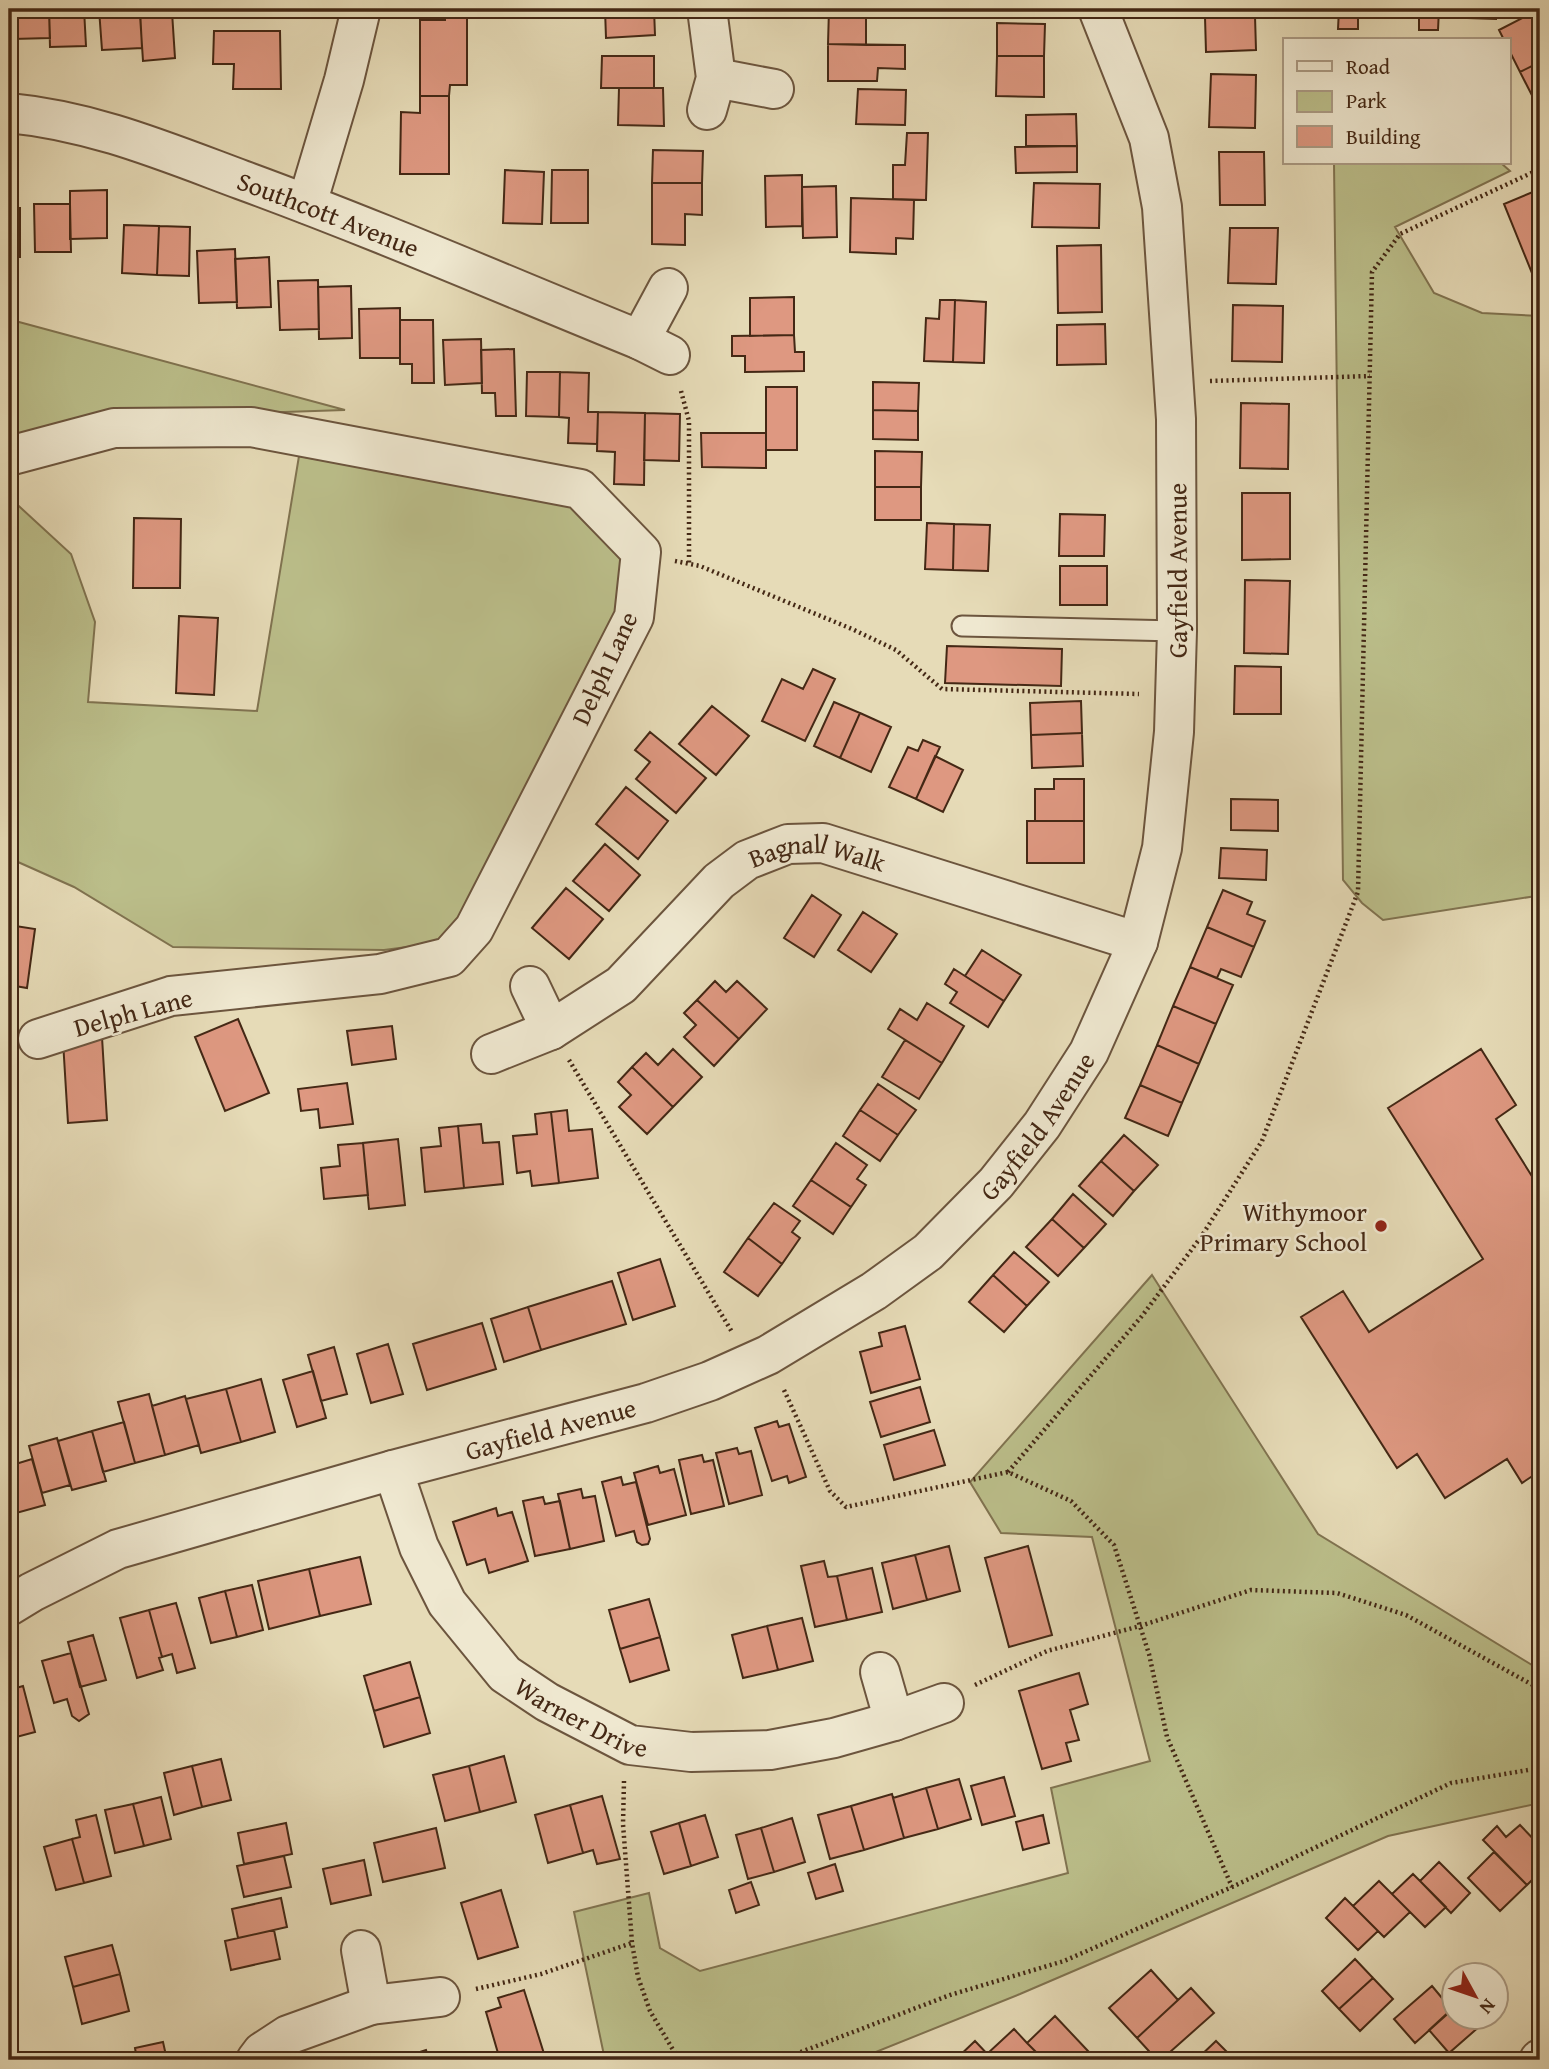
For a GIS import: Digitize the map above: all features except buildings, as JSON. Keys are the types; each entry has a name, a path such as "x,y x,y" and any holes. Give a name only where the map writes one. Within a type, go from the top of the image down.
{"street":[{"path":"307,204 344,80 361,9"},
{"path":"707,9 711,94 774,89"},
{"name":"Gayfield Avenue","path":"9,1606 118,1549 393,1470 646,1403 710,1381 768,1355 874,1291 928,1252 980,1200 1042,1125 1089,1052 1138,942 1162,848 1174,732 1177,631 1176,419 1162,207 1149,138 1098,9"},
{"name":"Southcott Avenue","path":"9,113 44,116 111,131 307,204 655,347"},
{"path":"655,347 668,288"},
{"path":"9,456 114,428 251,426 579,489 640,552"},
{"name":"Delph Lane","path":"38,1039 171,996 380,974 449,957 474,929 634,617 640,552"},
{"name":"Bagnall Walk","path":"491,1054 551,1030 621,985 719,881 747,860 788,844 823,843 1138,942"},
{"path":"530,986 551,1030"},
{"name":"Warner Drive","path":"393,1470 419,1547 447,1603 505,1674 547,1702 630,1745 691,1752 770,1750 834,1738 944,1703"},
{"path":"880,1672 894,1721"},
{"path":"362,1950 371,2005"},
{"path":"256,2060 262,2052 288,2035 371,2005 440,1997"}],"lane":[{"path":"962,626 1177,631"}],"path":[{"path":"1008,1472 1142,1316 1200,1237 1262,1141 1304,1026 1358,892 1372,272 1400,234 1540,169"},
{"path":"655,347 690,421 689,564"},
{"path":"1173,382 1370,376"},
{"path":"640,552 700,566 852,629 896,650 942,689 1175,695"},
{"path":"551,1030 738,1341 768,1355 830,1491 846,1507 1008,1472 1071,1501 1114,1545 1149,1654 1167,1737 1232,1887"},
{"path":"944,1703 986,1679 1047,1651 1140,1626 1251,1590 1336,1593 1406,1615 1540,1689"},
{"path":"630,1745 625,1764 623,1824 632,1943 638,1977 650,2011 679,2060"},
{"path":"780,2060 950,1995 1064,1961 1232,1887 1451,1783 1540,1768"},
{"path":"440,1997 541,1974 632,1943"}],"green space":[{"path":"1334,164 1502,164 1510,171 1395,227 1434,293 1482,313 1540,316 1540,899 1536,896 1383,920 1362,903 1343,880"},
{"path":"19,322 345,410 81,419 9,443 9,323"},
{"path":"299,456 582,507 628,556 618,608 446,942 384,950 173,947 74,887 9,858 9,497 71,554 95,622 88,702 257,711"},
{"path":"1152,1275 1318,1534 1540,1670 1540,1803 1388,1836 1020,1994 856,2060 605,2060 574,1912 649,1893 660,1948 700,1971 1068,1873 1051,1788 1150,1761 1092,1537 1001,1533 970,1482"}],"place":[{"name":"Withymoor Primary School","path":"1381,1226"}]}
